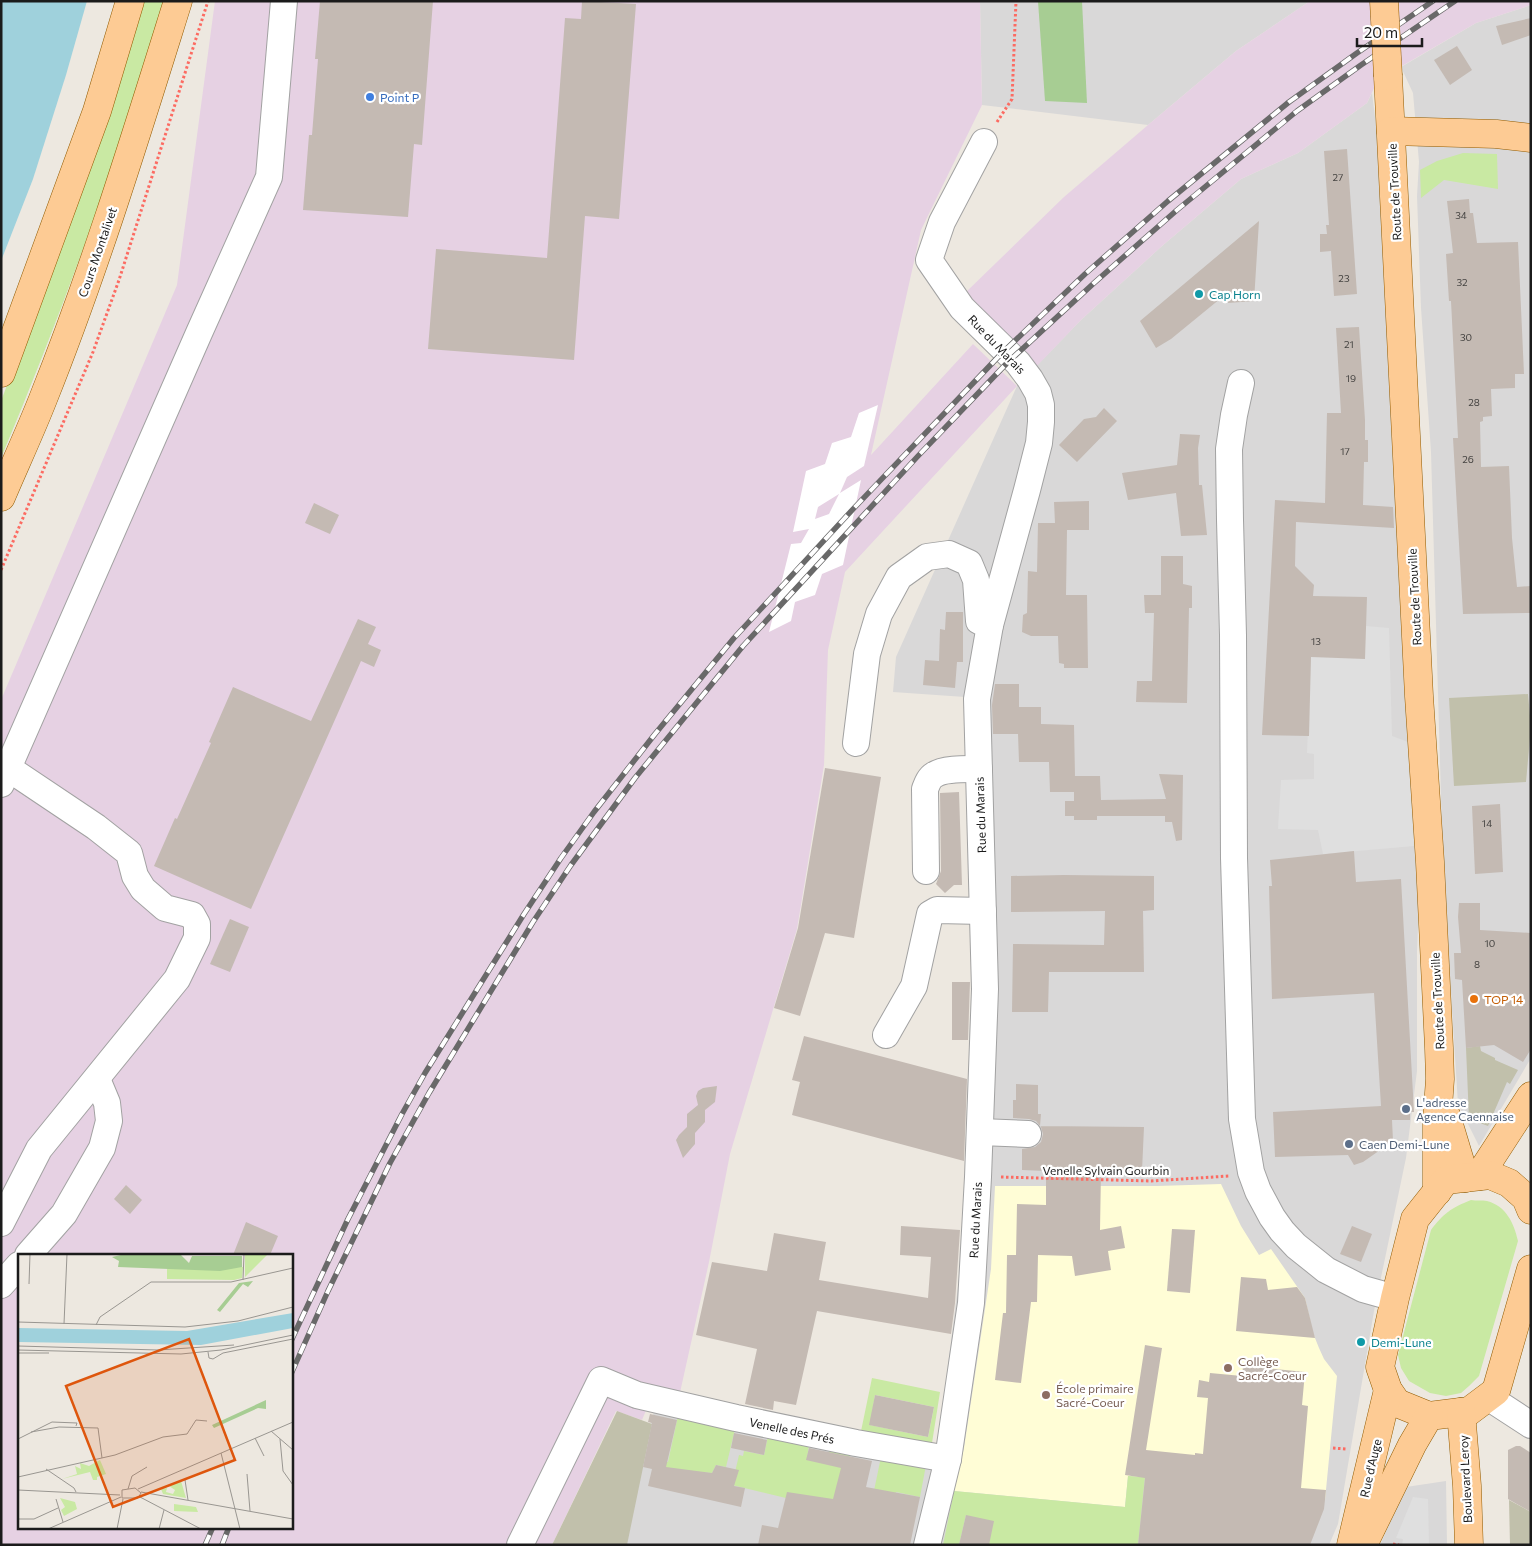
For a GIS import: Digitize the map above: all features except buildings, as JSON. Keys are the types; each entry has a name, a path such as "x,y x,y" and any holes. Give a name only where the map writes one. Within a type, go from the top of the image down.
{"main road":[{"path":"1,373 97,111 130,1"},
{"name":"Cours Montalivet","path":"1,497 43,400 88,278 133,146 178,1"},
{"name":"Route de Trouville","path":"1384,1 1440,1079 1437,1120 1437,1192"},
{"path":"1391,131 1496,134 1531,138"},
{"path":"1440,1079 1446,1118 1472,1177"},
{"path":"1472,1177 1489,1162 1531,1096"},
{"path":"1530,1208 1526,1198 1509,1183 1490,1175 1446,1180 1415,1219 1380,1367 1388,1390 1397,1403 1429,1416 1468,1412 1496,1391 1531,1269"},
{"name":"Rue d'Auge","path":"1351,1545 1388,1390"},
{"name":"Boulevard Leroy","path":"1461,1412 1469,1545"},
{"name":"Rue d'Auge","path":"1363,1545 1412,1445 1429,1416"}],"street":[{"path":"1,1223 39,1149 177,980 197,938 197,924 192,915 165,908 143,889 135,876 128,853 96,827 5,776 269,177 284,1"},
{"name":"Rue du Marais","path":"927,1545 948,1459 970,1303 980,1132 985,989 977,699 990,625 1028,490 1039,443 1041,422 1041,405 1038,393 1030,379 1018,363 962,308 928,260 942,222 984,142"},
{"path":"1241,383 1229,450 1233,645 1234,858 1242,1119 1251,1172 1265,1205 1282,1231 1296,1246 1326,1270 1363,1289 1395,1298"},
{"path":"856,743 867,654 879,614 899,577 927,557 948,554 969,564 976,580 979,621 990,625"},
{"path":"926,871 925,789 929,779 935,773 957,769 979,769"},
{"path":"886,1035 914,986 930,914 937,910 983,911"},
{"path":"29,1254 64,1214 102,1148 109,1121 107,1103 97,1079"},
{"path":"980,1132 1028,1134"},
{"path":"1,1285 18,1267"},
{"name":"Venelle des Prés","path":"520,1545 601,1380 637,1394 856,1443 948,1459"},
{"path":"1488,1397 1531,1425"}],"path":[{"path":"1012,99 1016,1"},
{"name":"Venelle Sylvain Gourbin","path":"998,1177 1151,1181 1223,1177"},
{"path":"1333,1448 1346,1450"},
{"path":"1393,1544 1399,1545"}],"shaded area":[{"path":"215,1 980,1 982,105 921,230 871,455 973,344 1017,386 845,572 828,650 824,765 797,929 730,1154 709,1262 679,1397 654,1391 642,1420 616,1411 552,1545 1,1545 1,700 177,285"},
{"path":"980,1 1310,1 1236,51 1148,125 982,105"},
{"path":"1310,1 1531,1 1531,5 1476,23 1402,66 1375,86 1367,103 1298,153 1241,179 1162,246 1081,320 1036,367 964,294 1064,197 1148,125 1236,51"},
{"path":"1531,5 1531,1058 1479,1146 1458,1104 1443,866 1431,452 1421,308 1417,196 1419,162 1413,93 1401,67 1476,23"},
{"path":"1372,93 1388,223 1421,852 1417,952 1417,1071 1406,1158 1374,1311 1338,1524 1329,1545 616,1545 659,1394 939,1452 971,1184 973,948 965,697 893,692 896,657 1017,386 1081,320 1162,246 1241,179 1298,153 1367,103"},
{"path":"1366,626 1389,628 1392,736 1408,742 1414,846 1323,854 1318,830 1278,829 1281,780 1314,779 1314,754 1307,753 1311,657"},
{"path":"1528,694 1531,727 1526,782 1454,786 1449,698"},
{"path":"1480,1046 1481,1051 1495,1058 1495,1060 1518,1070 1510,1084 1507,1082 1488,1126 1469,1119 1466,1048"},
{"path":"1221,1184 1241,1226 1259,1255 1271,1249 1305,1298 1313,1333 1319,1348 1324,1359 1337,1376 1325,1500 1300,1498 1286,1492 1128,1476 1125,1507 954,1491 964,1448 991,1269 995,1186"},
{"path":"617,1411 652,1424 627,1545 552,1545"},
{"path":"1446,1481 1447,1545 1380,1545 1406,1487"},
{"path":"1413,1497 1428,1499 1429,1545 1402,1545 1403,1539 1396,1538"},
{"path":"1509,1500 1531,1512 1531,1545 1510,1545"}],"green space":[{"path":"142,1 165,1 110,174 47,345 1,458 1,401 61,244"},
{"path":"1038,1 1082,1 1087,103 1045,101"},
{"path":"1463,153 1497,154 1498,189 1444,180 1421,198 1420,170 1437,161"},
{"path":"1471,1200 1494,1203 1504,1211 1514,1228 1518,1241 1479,1376 1461,1393 1446,1396 1430,1393 1409,1381 1401,1368 1398,1355 1431,1230 1448,1212"},
{"path":"872,1378 940,1392 932,1443 924,1448 860,1436","holes":["875,1395 934,1407 928,1437 870,1425"]},
{"path":"679,1411 736,1425 726,1467 716,1465 712,1473 650,1468 652,1459 668,1462"},
{"path":"768,1436 809,1445 807,1459 826,1464 830,1447 851,1451 846,1475 832,1502 786,1498 732,1485 739,1455 743,1456 744,1451 764,1455"},
{"path":"881,1457 926,1465 920,1497 896,1492 892,1510 871,1505"},
{"path":"1128,1476 1145,1477 1138,1545 989,1545 966,1515 959,1545 943,1545 954,1491 1125,1507"}],"water":[{"path":"1,1 87,1 33,179 1,261"}],"pier":[{"path":"878,405 864,466 847,477 840,493 861,480 843,565 822,574 815,595 795,602 791,621 769,632 791,544 801,543 809,529 793,532 806,471 825,464 832,443 851,437 859,413","holes":["839,494 829,514 815,519 818,507"]}],"railway":[{"path":"292,1339 348,1219 402,1114 425,1073 524,914 594,812 734,638 855,507 1000,355 1085,274 1168,201 1289,102 1433,1"},
{"path":"292,1372 328,1291 390,1163 429,1093 533,922 571,865 635,778 743,646 918,456 1008,362 1094,283 1177,210 1297,111 1455,1"},
{"path":"205,1545 213,1528"},
{"path":"222,1545 229,1528"}],"place":[{"name":"Point P","path":"370,97"},
{"name":"Cap Horn","path":"1199,294"},
{"name":"TOP 14","path":"1474,999"},
{"name":"L'adresse Agence Caennaise","path":"1406,1109"},
{"name":"Caen Demi-Lune","path":"1349,1144"},
{"name":"Demi-Lune","path":"1361,1342"},
{"name":"Collège Sacré-Coeur","path":"1228,1368"},
{"name":"École primaire Sacré-Coeur","path":"1046,1395"}]}
